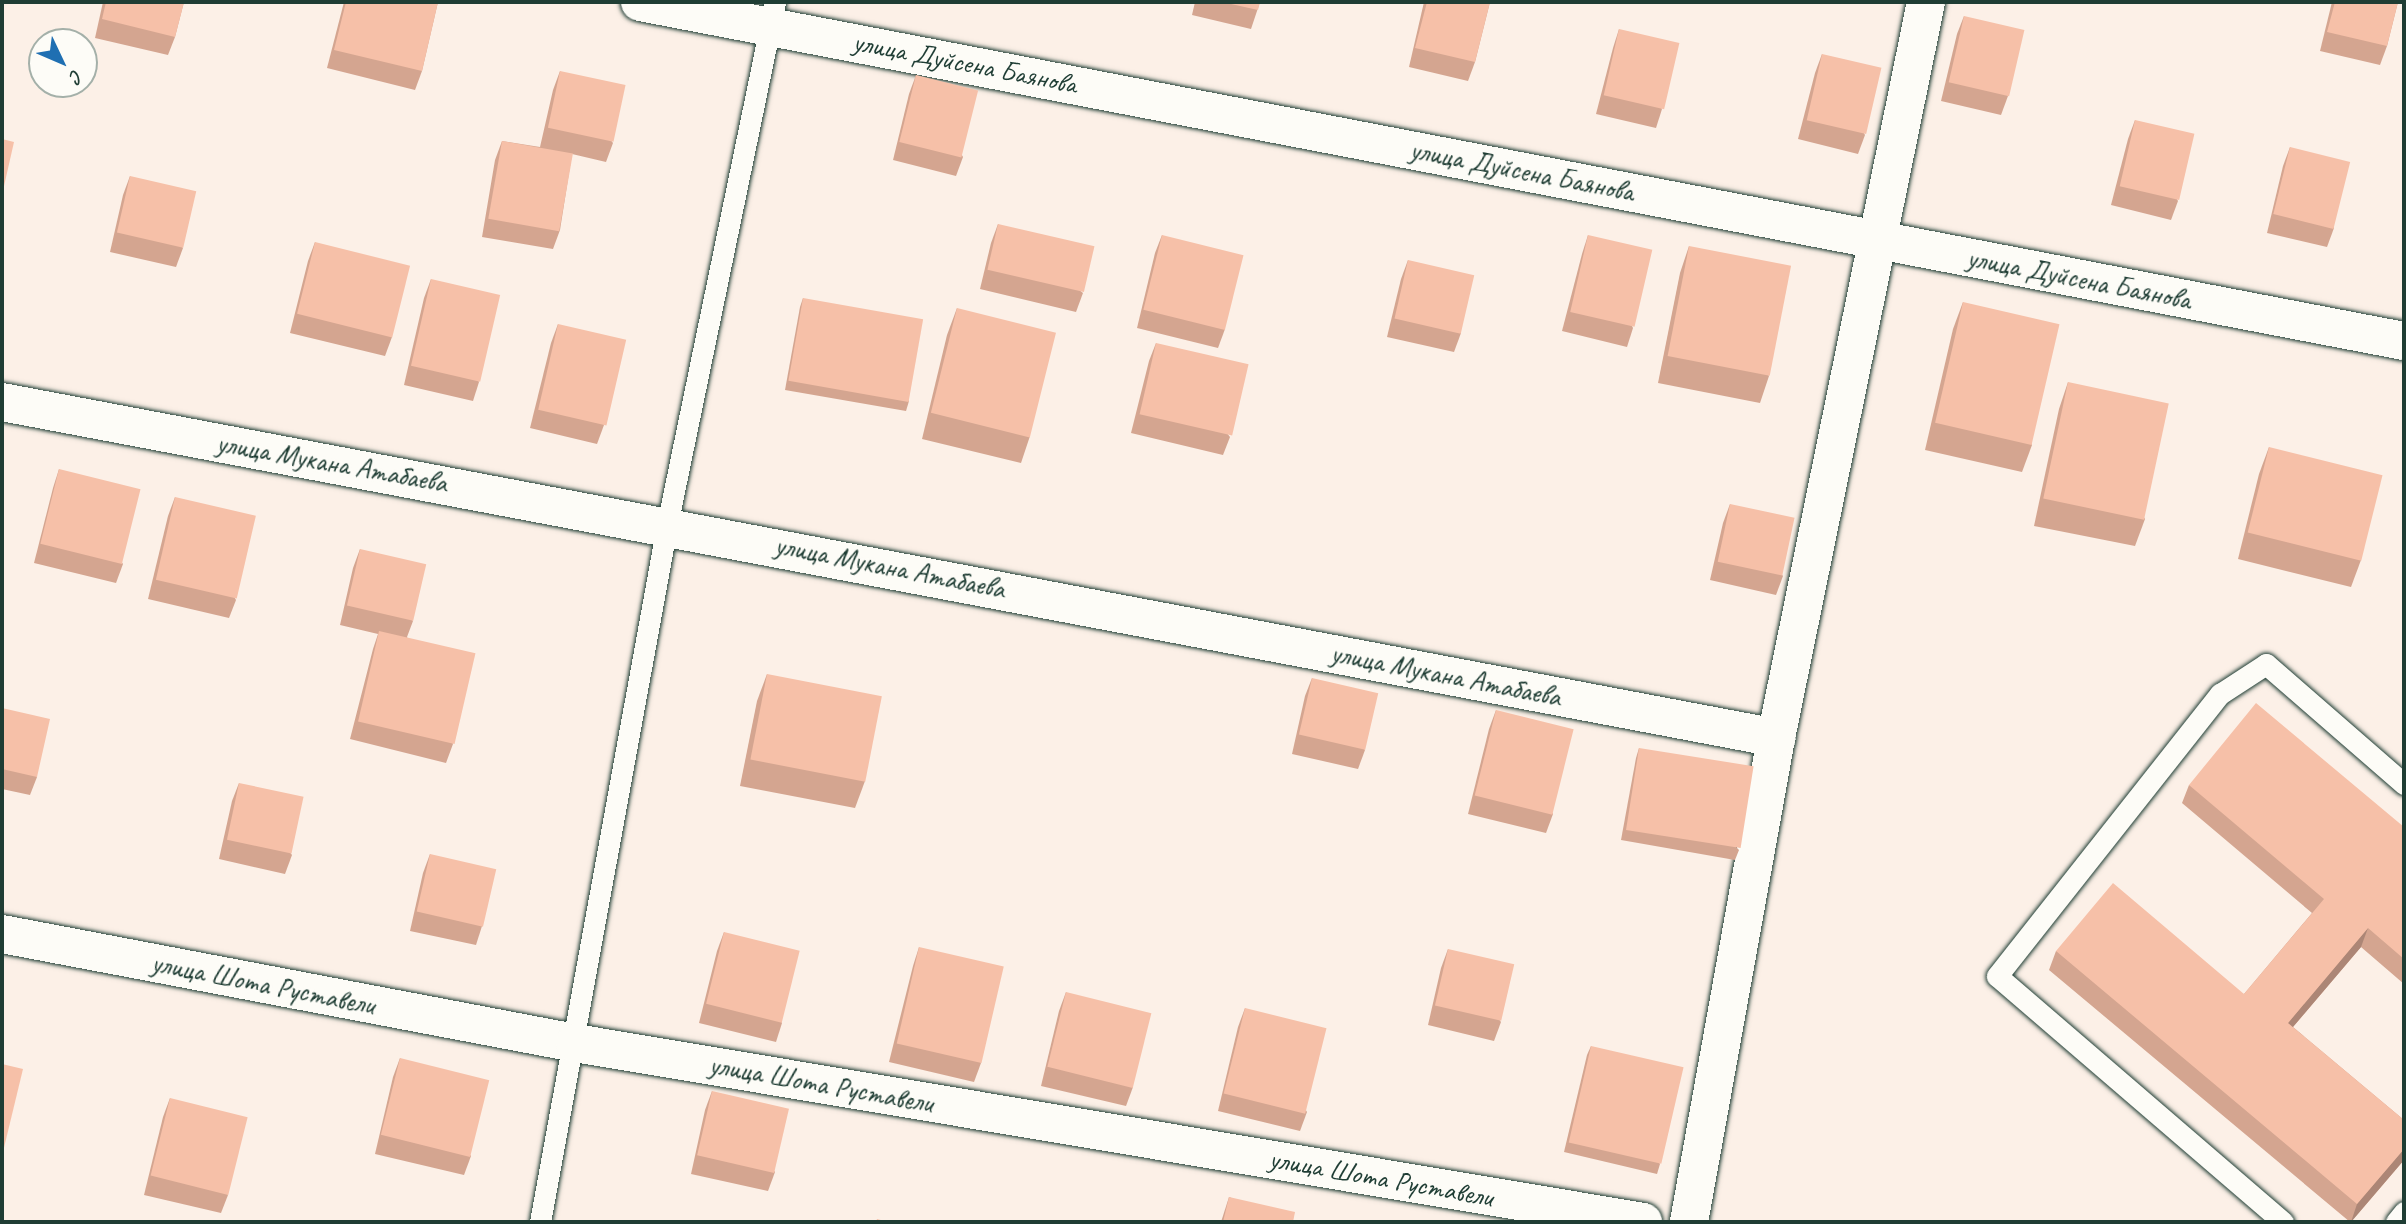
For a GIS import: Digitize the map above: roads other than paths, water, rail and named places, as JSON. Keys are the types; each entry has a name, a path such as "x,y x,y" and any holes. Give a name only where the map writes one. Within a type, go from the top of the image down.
{"street":[{"name":"улица Дуйсена Баянова","path":"640,2 772,14 1879,241 2404,341"},
{"path":"1689,1222 1776,738 1926,2"},
{"name":"улица Мукана Атабаева","path":"2,402 667,525 1776,738"},
{"name":"улица Шота Руставели","path":"2,934 575,1043 1643,1222"}],"lane":[{"path":"540,1222 575,1043 667,525 772,14"},
{"path":"2283,1222 1997,976 2220,694 2266,664 2404,784"},
{"path":"2396,1222 2404,1212"}]}
